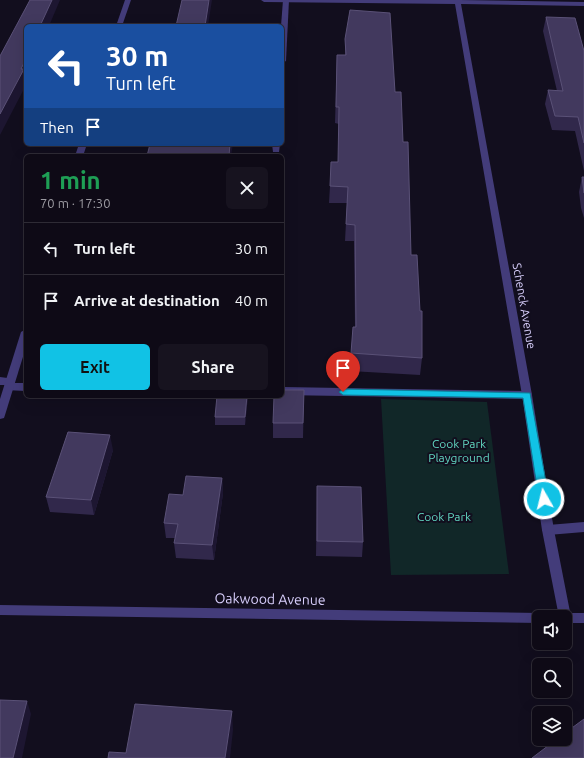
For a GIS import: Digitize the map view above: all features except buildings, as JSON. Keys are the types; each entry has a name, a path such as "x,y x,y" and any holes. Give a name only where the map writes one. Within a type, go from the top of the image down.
{"street":[{"path":"120,24 128,0"},
{"path":"264,0 584,4"},
{"path":"284,30 286,0"},
{"name":"Schenck Avenue","path":"457,2 527,395 548,530 563,610"},
{"path":"0,415 24,338"},
{"path":"0,382 24,387"},
{"path":"284,391 527,395"},
{"path":"548,530 584,527"},
{"name":"Oakwood Avenue","path":"0,610 532,618"},
{"path":"572,618 584,618"}],"green space":[{"name":"Cook Park","path":"381,399 487,402 509,574 391,575"}],"route":[{"path":"343,392 527,395 544,499"}],"park label":[{"name":"Cook Park Playground","path":"459,451"}]}
